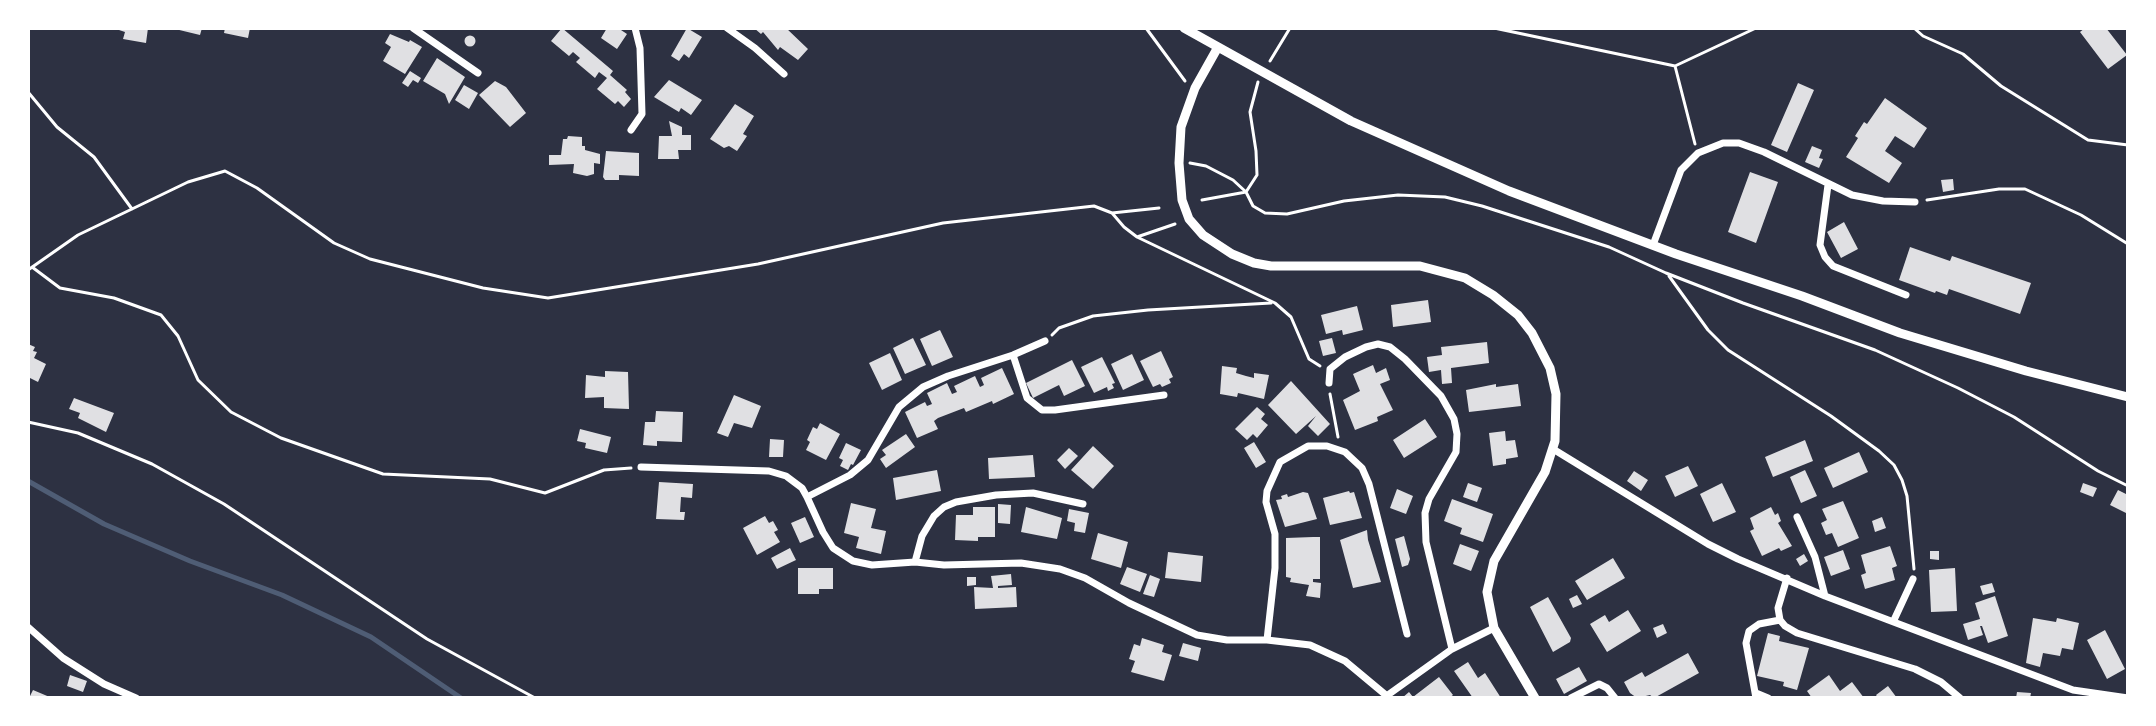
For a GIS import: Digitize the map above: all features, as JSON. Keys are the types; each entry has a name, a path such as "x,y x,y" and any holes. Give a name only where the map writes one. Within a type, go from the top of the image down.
{"street":[{"path":"413,28 478,73"},
{"path":"631,130 642,114 640,48 635,28"},
{"path":"727,28 784,74"},
{"path":"1184,28 1351,121 1509,191 1940,346 2128,397"},
{"path":"1218,47 1195,88 1181,127 1179,163 1182,200 1189,219 1217,246 1254,263 1271,266 1420,266 1465,278 1518,315 1532,333 1550,368 1556,394 1557,421 1553,449 1545,472 1494,561 1487,592 1494,628 1535,698"},
{"path":"1653,245 1681,170 1698,153 1723,143 1739,143 1764,152 1852,195 1883,201 1915,202"},
{"path":"1828,185 1820,245 1825,257 1833,266 1906,295"},
{"path":"807,497 850,475 868,460 899,407 913,394 948,376 1045,341"},
{"path":"1329,383 1330,369 1334,364 1366,347 1378,344 1390,347 1441,396 1454,419 1456,452 1429,499 1425,513 1426,542 1452,649"},
{"path":"1013,355 1027,398 1042,410 1164,395"},
{"path":"1267,640 1275,568 1275,534 1266,502 1267,491 1280,462 1308,446 1327,446 1345,452 1362,468 1369,484 1407,634"},
{"path":"1553,449 1708,544 1825,596 2073,690 2128,698"},
{"path":"641,467 769,471 786,476 802,488 823,532 841,555 872,565 915,562 944,565 1021,563 1060,569 1085,578 1197,635 1310,645 1345,661 1385,697 1452,649 1494,628"},
{"path":"915,562 922,536 934,516 956,502 1033,493 1083,504"},
{"path":"1797,517 1815,557 1825,596"},
{"path":"1787,578 1778,608 1780,620 1785,626 1797,633 1915,669 1941,682 1960,698"},
{"path":"1894,620 1913,579"},
{"path":"1768,698 1756,696 1746,643 1749,631 1759,624 1780,620"},
{"path":"28,627 63,658 104,684 136,698"},
{"path":"1571,698 1599,684 1615,698"}],"path":[{"path":"1146,28 1180,77 1195,88"},
{"path":"1270,61 1290,28"},
{"path":"1494,28 1675,66 1756,28"},
{"path":"1914,28 1923,36 1963,54 2001,86 2088,140 2128,145"},
{"path":"1675,66 1698,153"},
{"path":"1202,200 1246,192 1257,175 1250,112 1258,82"},
{"path":"28,92 57,127 94,157 132,209"},
{"path":"1179,163 1206,166 1233,180 1246,192 1253,206 1265,213 1287,214 1344,201 1385,197 1445,197 1609,247 1666,273 1863,346 1958,388 2014,417 2098,471 2128,486"},
{"path":"641,467 604,470 545,493 490,479 383,474 281,438 231,412 198,380 178,336 161,315 114,298 60,288 30,269 78,235 188,182 225,171 257,188 334,243 370,259 483,288 548,298 758,264 943,223 1094,206 1112,213 1159,208"},
{"path":"1915,202 1999,189 2025,189 2081,215 2128,244"},
{"path":"1112,213 1137,237 1275,303 1291,317 1309,359 1316,365 1330,369"},
{"path":"1137,237 1189,219"},
{"path":"1666,273 1708,330 1728,350 1831,416 1894,465 1907,496 1913,579"},
{"path":"1045,341 1059,328 1093,316 1275,303"},
{"path":"1329,383 1330,402 1339,435 1336,449"},
{"path":"28,422 78,433 152,464 224,504 427,639 535,698"}],"building":[{"path":"113,28 148,28 146,43 123,39 125,32"},
{"path":"171,28 202,28 200,35"},
{"path":"225,28 250,28 248,38 224,33"},
{"path":"562,28 613,71 610,75 627,90 625,92 631,99 624,107 618,101 615,104 597,89 607,78 599,72 595,78 576,62 580,58 573,52 569,56 551,41"},
{"path":"607,28 618,28 627,34 617,49 601,38"},
{"path":"687,28 702,37 689,58 684,54 679,61 671,56"},
{"path":"754,28 786,28 808,49 798,60 780,47 778,50 763,32 761,34"},
{"path":"2085,28 2106,28 2127,55 2108,69 2080,32"},
{"path":"390,34 422,47 405,74 383,61 391,47 385,43"},
{"path":"470,36 475,41 470,46 465,41"},
{"path":"437,58 465,77 449,104 445,94 423,81"},
{"path":"410,71 421,78 418,83 413,80 408,87 402,83"},
{"path":"669,80 702,100 691,115 681,108 679,112 654,97"},
{"path":"495,81 506,87 526,113 510,127 479,95"},
{"path":"1798,83 1814,90 1787,152 1771,145"},
{"path":"464,85 478,93 469,109 455,100"},
{"path":"1885,98 1927,128 1914,148 1895,136 1885,151 1902,163 1889,183 1846,157 1864,122 1867,124"},
{"path":"735,104 754,116 743,134 747,136 737,151 729,146 724,148 710,139"},
{"path":"669,121 682,127 682,135 691,135 691,150 678,150 679,159 658,159 659,136 672,136"},
{"path":"568,136 582,137 585,150 600,154 600,164 594,163 594,174 573,173 574,164 549,165 549,155 561,155 563,139"},
{"path":"1812,146 1822,150 1819,158 1823,159 1819,168 1805,162"},
{"path":"606,151 639,153 639,176 619,175 619,180 605,180"},
{"path":"1750,172 1778,182 1756,243 1728,232"},
{"path":"1953,179 1954,190 1943,192 1941,180"},
{"path":"1844,222 1858,249 1841,258 1827,232"},
{"path":"1910,247 1950,261 1952,256 2031,283 2020,314 1949,289 1947,295 1935,293 1899,280"},
{"path":"1428,300 1431,322 1393,327 1391,305"},
{"path":"1357,306 1363,330 1343,335 1342,330 1326,334 1321,315"},
{"path":"940,330 953,357 932,366 920,339"},
{"path":"913,338 926,365 905,374 893,348"},
{"path":"1332,338 1336,353 1323,356 1319,341"},
{"path":"1487,342 1489,363 1451,368 1452,383 1442,384 1441,370 1429,372 1427,357 1442,355 1441,347"},
{"path":"28,344 35,347 33,351 37,352 34,358 46,364 38,382 28,377"},
{"path":"1161,351 1173,377 1169,379 1171,383 1153,387 1140,361"},
{"path":"890,353 902,380 882,390 869,363"},
{"path":"1132,354 1144,380 1123,390 1111,364"},
{"path":"1102,357 1115,383 1112,384 1114,388 1108,391 1107,387 1094,393 1081,367"},
{"path":"1072,360 1085,386 1064,396 1059,385 1033,398 1026,383"},
{"path":"1373,365 1376,373 1386,368 1390,380 1380,384 1393,410 1377,417 1378,421 1355,430 1343,400 1360,391 1353,374"},
{"path":"1222,366 1237,368 1236,373 1254,378 1254,373 1269,375 1264,399 1238,393 1237,397 1220,394"},
{"path":"1002,368 1014,394 993,404 992,401 966,412 964,408 938,418 934,421 938,429 917,438 905,412 925,402 927,406 932,404 927,393 947,383 952,394 957,392 954,386 975,376 980,387 984,385 981,378"},
{"path":"605,371 628,372 629,409 604,408 604,397 585,398 586,375 605,377"},
{"path":"1291,381 1330,424 1318,436 1308,426 1316,416 1296,434 1268,405"},
{"path":"1496,384 1496,387 1518,384 1521,406 1469,412 1466,390"},
{"path":"734,395 761,406 752,428 734,423 728,437 717,433"},
{"path":"74,398 114,413 106,432 78,418 80,413 69,409"},
{"path":"1257,407 1265,414 1261,419 1268,425 1257,438 1253,434 1247,440 1235,429"},
{"path":"656,411 683,412 682,442 657,441 657,446 643,445 645,422 655,422"},
{"path":"1425,419 1437,437 1404,458 1393,440"},
{"path":"820,423 840,434 826,460 806,450 813,427 817,429"},
{"path":"580,429 611,437 607,453 585,448 586,443 577,441"},
{"path":"1505,431 1506,441 1515,440 1518,457 1506,459 1506,464 1493,466 1489,433"},
{"path":"906,434 915,447 886,468 880,459 886,455 882,450"},
{"path":"770,439 784,440 783,457 769,457"},
{"path":"1805,440 1813,461 1773,477 1765,457"},
{"path":"1254,442 1266,462 1256,468 1244,448"},
{"path":"846,443 861,450 848,470 840,466 843,460 839,458"},
{"path":"1093,446 1114,466 1093,489 1071,470"},
{"path":"1069,448 1078,456 1065,469 1057,460"},
{"path":"1859,452 1868,472 1833,488 1824,468"},
{"path":"1033,455 1035,477 989,479 988,458"},
{"path":"1688,466 1698,486 1675,497 1665,476"},
{"path":"937,470 941,491 896,500 893,478"},
{"path":"1805,470 1817,496 1801,503 1790,477"},
{"path":"1634,471 1648,480 1641,491 1627,481"},
{"path":"659,482 693,484 692,498 681,497 680,512 685,512 684,520 656,519"},
{"path":"1468,483 1482,488 1477,502 1463,497"},
{"path":"1722,483 1736,512 1713,522 1700,494"},
{"path":"2083,483 2097,488 2093,497 2080,492"},
{"path":"1397,489 1413,496 1406,514 1390,508"},
{"path":"2118,490 2128,495 2128,514 2110,505"},
{"path":"1354,492 1362,518 1330,525 1323,498"},
{"path":"1308,493 1317,519 1285,527 1276,500 1287,494 1288,497"},
{"path":"1452,499 1493,514 1483,542 1460,534 1462,528 1444,521"},
{"path":"1843,501 1859,538 1838,547 1832,533 1826,535 1821,523 1827,520 1822,509"},
{"path":"851,503 876,509 871,528 886,531 881,554 856,548 859,537 844,533"},
{"path":"998,504 1011,505 1010,524 998,523"},
{"path":"973,507 995,507 995,537 978,537 978,541 955,540 956,515 973,515"},
{"path":"1026,507 1062,518 1057,539 1021,532"},
{"path":"1771,507 1775,515 1778,513 1781,521 1778,523 1792,546 1762,556 1750,531 1754,529 1750,518"},
{"path":"1069,509 1089,513 1085,533 1074,531 1075,523 1067,521"},
{"path":"765,516 769,523 773,521 778,530 774,532 780,542 757,555 743,528"},
{"path":"805,517 814,537 800,543 791,523"},
{"path":"1882,517 1886,528 1875,532 1872,521"},
{"path":"1367,530 1381,582 1353,588 1340,540"},
{"path":"1098,533 1128,542 1121,568 1091,559"},
{"path":"1404,536 1410,559 1408,565 1402,567 1395,539"},
{"path":"1320,537 1320,579 1313,579 1313,582 1321,583 1320,598 1306,596 1309,585 1290,582 1291,578 1286,577 1286,538"},
{"path":"1460,544 1479,551 1471,571 1453,564"},
{"path":"1890,546 1897,566 1892,568 1895,580 1865,589 1861,575 1866,573 1861,555"},
{"path":"790,548 796,560 777,569 771,558"},
{"path":"1843,550 1850,569 1831,576 1824,557"},
{"path":"1930,551 1939,551 1939,560 1930,559"},
{"path":"1168,552 1203,556 1201,582 1165,578"},
{"path":"1804,554 1808,561 1800,566 1796,559"},
{"path":"1613,558 1625,578 1587,600 1575,581"},
{"path":"1127,567 1147,574 1140,592 1120,584"},
{"path":"798,568 833,568 833,589 819,589 819,594 798,594"},
{"path":"1955,568 1957,611 1931,612 1929,570"},
{"path":"1011,574 1012,585 998,588 1016,587 1017,607 975,609 974,587 993,588 991,576"},
{"path":"1150,575 1160,579 1154,597 1143,594"},
{"path":"967,577 976,577 976,585 967,586"},
{"path":"1992,583 1995,592 1983,595 1980,586"},
{"path":"1577,595 1582,604 1573,608 1569,599"},
{"path":"1995,596 2008,636 1988,643 1980,626 1983,635 1968,640 1963,624 1980,619 1975,603"},
{"path":"1548,597 1571,638 1570,642 1553,652 1530,607"},
{"path":"1628,610 1641,631 1607,652 1590,624 1605,615 1609,622"},
{"path":"2033,618 2056,622 2057,618 2079,623 2073,650 2062,648 2060,656 2043,653 2040,667 2026,663"},
{"path":"1663,624 1667,633 1657,638 1653,628"},
{"path":"2105,630 2125,669 2107,679 2087,640"},
{"path":"1768,633 1780,636 1779,641 1809,648 1797,690 1783,686 1784,682 1757,676"},
{"path":"1142,638 1164,645 1162,652 1172,655 1164,681 1131,672 1135,661 1129,659 1134,644 1140,646"},
{"path":"1183,643 1201,648 1198,661 1179,656"},
{"path":"1688,653 1699,673 1654,698 1650,695 1637,698 1630,693 1624,682 1642,672 1645,677"},
{"path":"1468,662 1478,678 1485,673 1501,698 1473,698 1454,671"},
{"path":"1579,667 1587,681 1564,694 1556,679"},
{"path":"70,675 87,681 83,692 67,686"},
{"path":"1829,675 1840,691 1852,682 1864,698 1812,698 1807,691"},
{"path":"1439,677 1453,695 1449,698 1402,698 1409,692 1413,697"},
{"path":"1888,686 1897,698 1878,698 1876,695"},
{"path":"33,690 52,698 29,698"},
{"path":"2017,692 2031,693 2030,698 2016,698"}],"waterway":[{"path":"28,481 104,524 190,561 282,595 371,637 461,698"}]}
